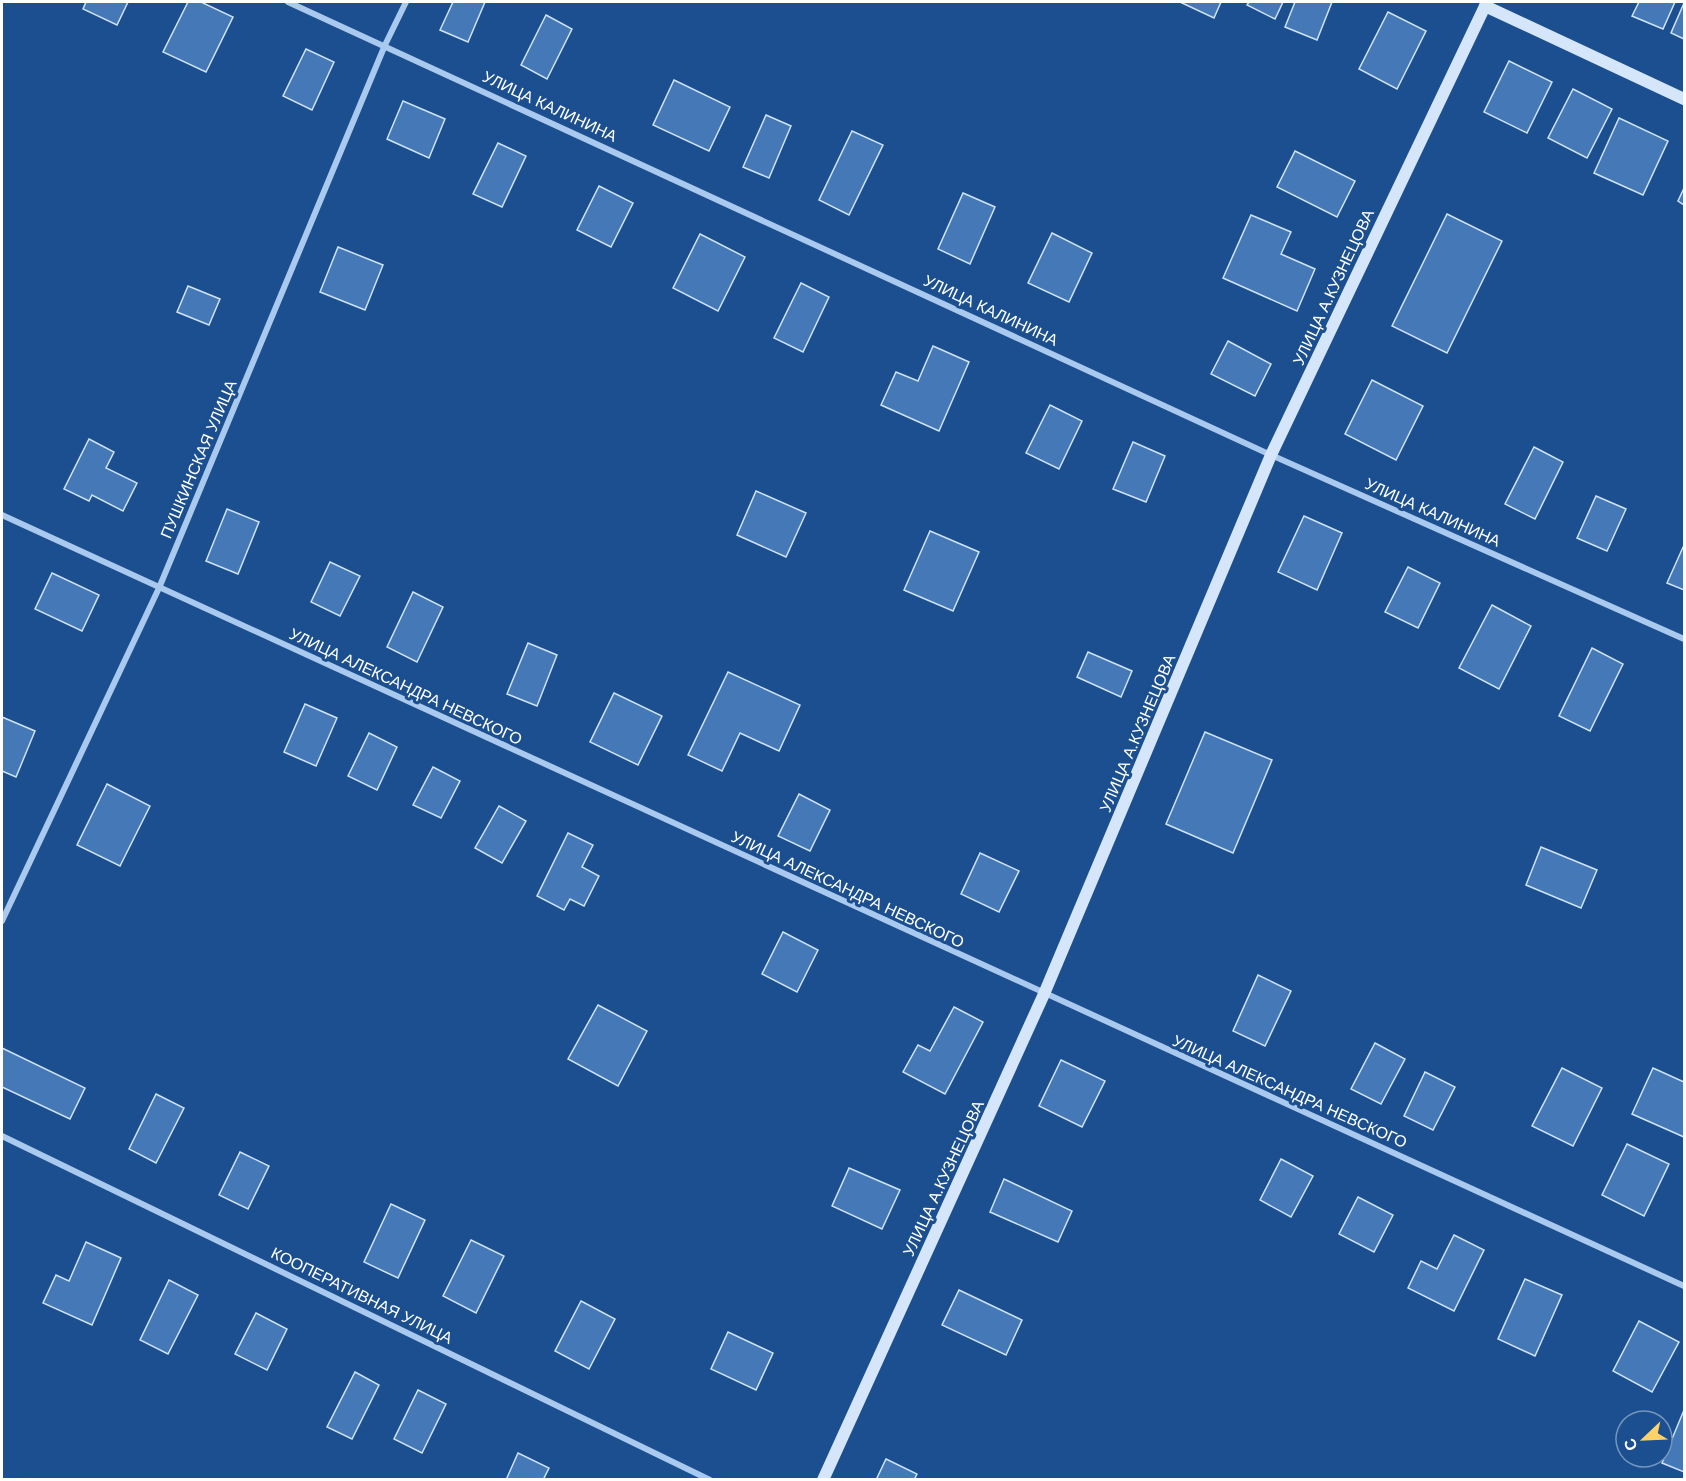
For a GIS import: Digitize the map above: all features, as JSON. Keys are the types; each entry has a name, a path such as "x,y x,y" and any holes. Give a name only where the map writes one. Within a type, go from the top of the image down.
{"main road":[{"path":"1483,3 1684,99"},
{"name":"УЛИЦА А.КУЗНЕЦОВА","path":"823,1479 1044,994 1271,455 1483,3"}],"street":[{"name":"УЛИЦА КАЛИНИНА","path":"288,2 1271,455 1684,639"},
{"name":"ПУШКИНСКАЯ УЛИЦА","path":"2,921 159,588 385,45 406,2"},
{"name":"УЛИЦА АЛЕКСАНДРА НЕВСКОГО","path":"2,515 1684,1286"},
{"name":"КООПЕРАТИВНАЯ УЛИЦА","path":"2,1136 710,1479"}],"building":[{"path":"86,2 128,2 117,25 83,9"},
{"path":"188,2 201,2 233,17 206,72 163,52"},
{"path":"453,2 485,2 468,42 440,30"},
{"path":"1180,2 1221,2 1214,18"},
{"path":"1249,2 1283,2 1275,19 1247,5"},
{"path":"1295,2 1332,2 1317,40 1285,27"},
{"path":"1639,2 1675,2 1663,29 1632,16"},
{"path":"1684,3 1684,39 1671,33"},
{"path":"1388,12 1426,31 1397,89 1359,69"},
{"path":"546,15 572,29 547,79 521,65"},
{"path":"306,49 334,62 312,110 283,96"},
{"path":"1509,61 1552,82 1527,133 1484,112"},
{"path":"674,80 730,107 709,151 653,125"},
{"path":"1573,89 1612,109 1587,158 1548,138"},
{"path":"403,101 445,119 429,158 387,139"},
{"path":"766,115 791,126 769,178 743,167"},
{"path":"1619,118 1668,141 1643,195 1594,173"},
{"path":"852,131 883,145 849,215 819,200"},
{"path":"498,143 526,156 502,207 473,194"},
{"path":"1295,151 1355,181 1337,217 1277,187"},
{"path":"599,186 633,203 611,247 577,230"},
{"path":"1684,188 1684,205 1678,201"},
{"path":"963,193 995,207 970,264 938,249"},
{"path":"1447,214 1502,241 1447,353 1392,326"},
{"path":"1251,215 1291,232 1281,254 1315,269 1297,311 1223,278"},
{"path":"1052,233 1092,253 1069,302 1028,283"},
{"path":"700,234 745,257 718,311 673,288"},
{"path":"338,247 383,265 365,310 320,292"},
{"path":"801,283 829,297 803,352 774,338"},
{"path":"188,286 220,299 209,325 177,312"},
{"path":"1228,341 1271,364 1255,396 1211,374"},
{"path":"933,346 969,362 939,431 881,405 896,372 918,381"},
{"path":"1372,380 1423,406 1396,460 1345,434"},
{"path":"1050,405 1082,421 1059,469 1026,453"},
{"path":"89,439 114,452 106,468 137,483 123,511 92,495 89,501 64,489"},
{"path":"1133,442 1165,456 1146,502 1113,489"},
{"path":"1534,447 1563,462 1535,519 1505,504"},
{"path":"756,491 806,513 786,557 737,535"},
{"path":"1596,496 1626,509 1607,551 1577,538"},
{"path":"227,509 259,522 238,574 206,561"},
{"path":"1304,516 1342,533 1317,590 1278,572"},
{"path":"930,531 979,552 953,611 904,590"},
{"path":"1684,545 1684,590 1667,583"},
{"path":"330,562 360,576 340,616 311,602"},
{"path":"1408,567 1440,583 1418,628 1385,612"},
{"path":"52,573 99,595 82,631 35,609"},
{"path":"413,592 443,607 417,662 387,647"},
{"path":"1492,605 1531,626 1499,689 1459,668"},
{"path":"528,643 557,655 537,706 507,694"},
{"path":"1592,648 1623,664 1590,731 1559,716"},
{"path":"1088,652 1132,671 1121,697 1077,677"},
{"path":"728,672 800,705 779,751 740,733 722,771 688,755"},
{"path":"614,693 662,716 638,765 590,742"},
{"path":"305,704 337,718 316,766 284,752"},
{"path":"2,717 35,731 16,777 2,771"},
{"path":"1205,732 1272,760 1233,853 1166,824"},
{"path":"369,733 397,747 377,790 348,776"},
{"path":"433,767 460,781 441,818 413,805"},
{"path":"107,784 150,806 120,866 77,845"},
{"path":"799,794 830,810 810,851 778,836"},
{"path":"499,806 526,821 502,863 475,848"},
{"path":"568,833 593,845 582,867 599,876 584,906 570,899 564,910 537,896"},
{"path":"1541,847 1597,870 1581,908 1526,885"},
{"path":"980,853 1019,871 999,912 961,894"},
{"path":"783,932 818,950 797,992 762,974"},
{"path":"1258,975 1291,991 1265,1046 1233,1031"},
{"path":"598,1005 647,1031 618,1086 568,1059"},
{"path":"954,1007 983,1022 945,1094 903,1072 918,1045 930,1051"},
{"path":"1375,1043 1405,1059 1381,1104 1351,1089"},
{"path":"2,1048 85,1088 70,1119 2,1087"},
{"path":"1061,1060 1105,1081 1082,1127 1039,1106"},
{"path":"1562,1068 1602,1088 1573,1146 1532,1126"},
{"path":"1653,1068 1684,1082 1684,1137 1632,1114"},
{"path":"1425,1072 1455,1087 1433,1130 1404,1116"},
{"path":"156,1094 184,1108 156,1163 129,1149"},
{"path":"1627,1144 1669,1164 1644,1216 1602,1195"},
{"path":"240,1152 269,1166 248,1209 219,1195"},
{"path":"1281,1159 1313,1176 1291,1217 1260,1200"},
{"path":"849,1168 900,1190 882,1229 832,1206"},
{"path":"1004,1179 1072,1211 1058,1242 990,1212"},
{"path":"1358,1197 1393,1215 1374,1252 1339,1234"},
{"path":"391,1204 425,1220 398,1278 364,1262"},
{"path":"1454,1235 1484,1250 1454,1311 1408,1288 1421,1261 1437,1269"},
{"path":"471,1240 504,1256 476,1313 443,1296"},
{"path":"86,1242 121,1258 92,1325 43,1303 56,1275 69,1281"},
{"path":"1525,1279 1562,1295 1535,1356 1498,1339"},
{"path":"169,1280 198,1295 168,1354 140,1340"},
{"path":"959,1290 1022,1320 1006,1355 942,1325"},
{"path":"581,1301 615,1319 589,1369 555,1351"},
{"path":"256,1313 287,1329 267,1370 235,1354"},
{"path":"1639,1321 1679,1342 1652,1392 1613,1371"},
{"path":"728,1332 773,1353 756,1390 711,1369"},
{"path":"355,1372 379,1385 352,1439 327,1427"},
{"path":"418,1390 446,1404 422,1453 394,1439"},
{"path":"1684,1410 1684,1472 1674,1468 1674,1434"},
{"path":"518,1453 549,1468 543,1480 506,1480"},
{"path":"886,1459 917,1474 914,1480 876,1480"}]}
